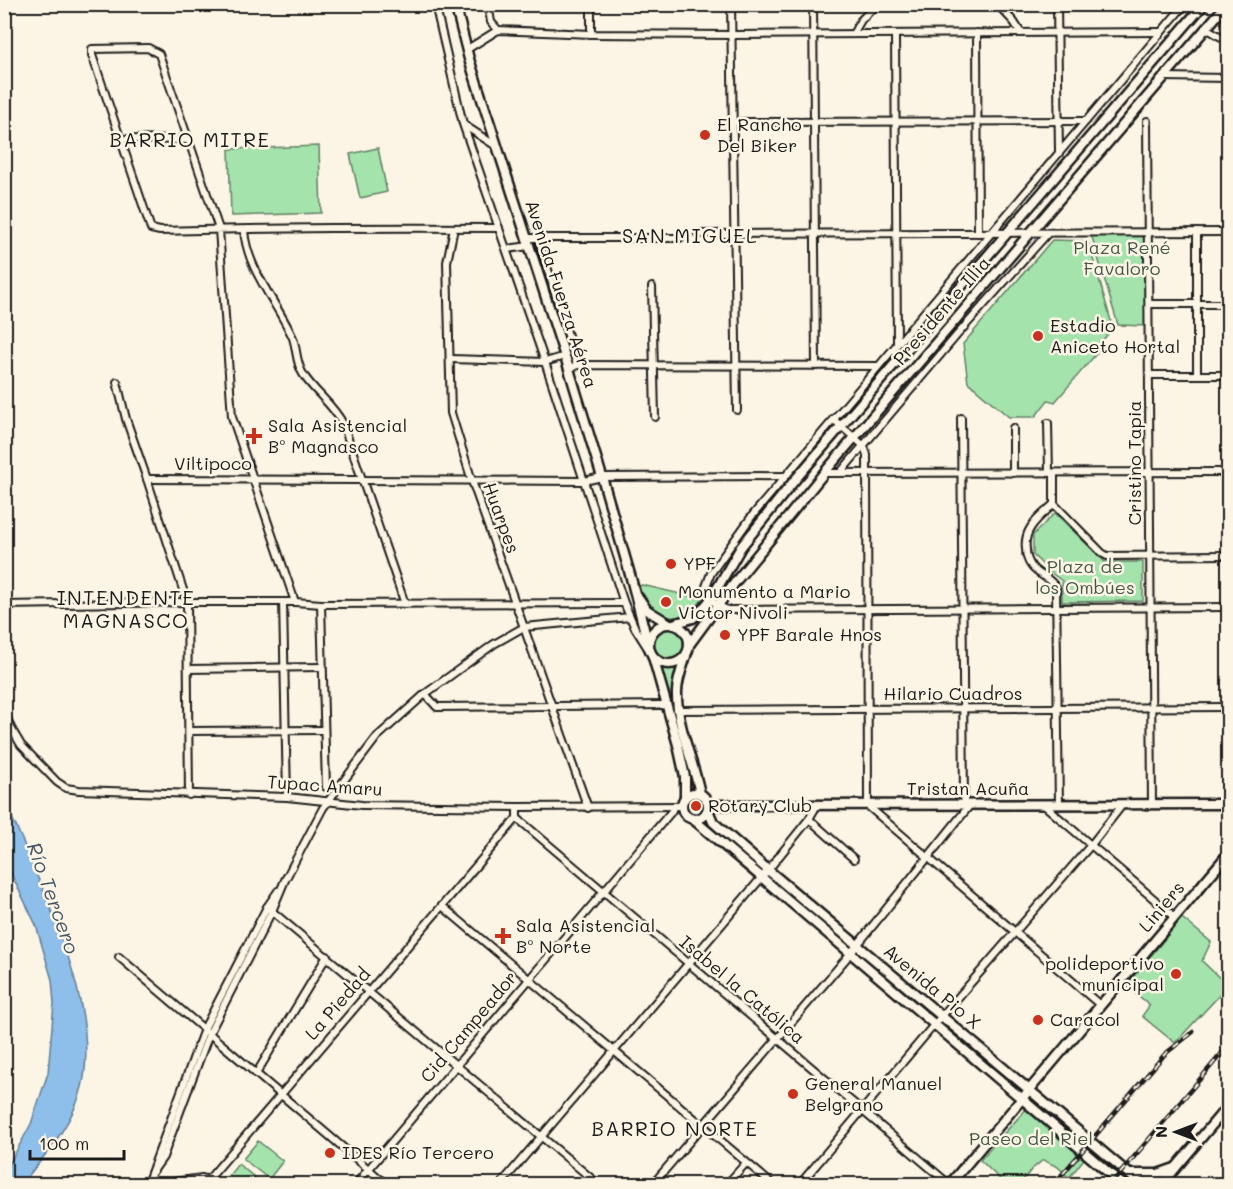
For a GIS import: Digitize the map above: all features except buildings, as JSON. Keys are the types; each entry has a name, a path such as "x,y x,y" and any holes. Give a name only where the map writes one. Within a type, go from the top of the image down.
{"main road":[{"name":"Avenida Fuerza Aérea","path":"455,4 466,50 527,242 565,356 573,367 650,652 678,746 685,777 680,804"},
{"name":"Presidente Illia","path":"689,645 714,602 741,547 841,426 1204,4"},
{"name":"Presidente Illia","path":"670,624 693,618 714,602 1227,4"},
{"path":"635,594 647,610 683,629 689,639 679,677 678,710 700,794"},
{"path":"670,624 662,625 652,632 650,652 658,662 670,665 686,656"},
{"path":"692,793 700,794 706,798 708,808 700,818 693,819 686,814 680,804 692,793"},
{"name":"Tristan Acuña","path":"708,808 817,805 1228,804"},
{"name":"Avenida Pio X","path":"708,808 713,822 768,870 1141,1185"},
{"name":"Avenida Pio X","path":"693,819 1122,1184"},
{"name":"Liniers","path":"949,1185 1228,854"},
{"path":"1162,1185 1228,1108"},
{"path":"1129,1174 1158,1174 1176,1168"}],"street":[{"path":"435,4 463,124 545,362 624,603 650,652"},
{"path":"488,4 491,21 498,30"},
{"path":"591,4 591,34"},
{"path":"731,4 737,410"},
{"path":"813,4 816,366"},
{"path":"853,34 861,20 877,4"},
{"path":"997,4 1021,33"},
{"path":"1057,4 1059,153"},
{"path":"1185,4 752,516 711,573 704,592 727,610 1228,607"},
{"path":"1206,28 1221,37 1228,36"},
{"path":"466,50 498,30 591,34 732,35 1161,32"},
{"path":"977,33 978,233"},
{"path":"895,34 897,344"},
{"path":"295,602 231,407 219,229 159,54 154,50 138,48 92,49 92,55 151,229 219,229 244,230 499,228"},
{"path":"1163,77 1228,78"},
{"path":"733,122 1086,121"},
{"name":"Cristino Tapia","path":"1147,121 1152,805"},
{"path":"463,124 496,146"},
{"path":"120,139 189,140"},
{"name":"Huarpes","path":"454,228 447,262 451,413 472,481 550,706 588,808"},
{"path":"244,230 245,244 272,302 292,336 303,374 337,412 405,604"},
{"path":"1197,232 1197,375"},
{"path":"698,234 1228,232"},
{"path":"840,473 957,335 1048,233"},
{"path":"507,249 538,237 680,238"},
{"path":"538,237 573,367 878,366"},
{"path":"652,287 655,417"},
{"path":"1149,304 1228,304"},
{"path":"949,328 957,335"},
{"path":"451,359 545,362 565,356"},
{"path":"1149,375 1228,375"},
{"path":"117,382 126,419 187,602 189,795"},
{"path":"653,1185 857,946 928,858 967,805 963,708 961,418"},
{"path":"833,419 856,437 864,446 867,455 868,806 1100,1005"},
{"path":"1048,423 1054,504 1102,553 1107,556 1228,555"},
{"path":"1013,428 1013,473"},
{"path":"825,473 1228,472"},
{"name":"Viltipoco","path":"147,479 584,481 602,477 785,476"},
{"path":"1054,504 1030,526 1025,544 1031,566 1056,588 1059,805"},
{"path":"4,605 187,602 624,603"},
{"path":"282,602 287,797"},
{"path":"321,604 326,787"},
{"path":"147,1185 151,1174 163,1157 207,1032 269,909 318,816 377,737 425,694 494,644 524,627 630,617"},
{"path":"188,669 322,667"},
{"path":"425,694 437,707 666,705"},
{"name":"Hilario Cuadros","path":"678,710 1228,707"},
{"name":"Tupac Amaru","path":"4,711 21,745 57,782 66,788 189,795 287,797 362,805 588,808 680,804"},
{"path":"189,731 324,730"},
{"name":"Cid Campeador","path":"356,1185 680,804"},
{"path":"800,1185 934,1025 1091,845 1123,804"},
{"path":"501,1185 768,870 809,819 817,805"},
{"path":"1044,805 1174,917"},
{"path":"517,807 517,818"},
{"name":"Isabel la Católica","path":"517,818 949,1185"},
{"name":"La Piedad","path":"159,1185 202,1178 210,1182 281,1095 517,818"},
{"path":"809,819 854,859"},
{"path":"442,906 772,1185"},
{"path":"269,909 598,1185"},
{"path":"256,1074 327,956"},
{"path":"119,957 386,1185"},
{"path":"727,1185 746,1163"}],"green space":[{"path":"319,146 321,213 231,216 229,149"},
{"path":"378,148 387,192 360,198 350,154"},
{"name":"Plaza René Favaloro","path":"1091,234 1146,234 1146,326 1118,325"},
{"name":"Estadio Aniceto Hortal","path":"1052,240 1088,241 1113,328 1095,349 1097,353 1055,402 1048,400 1035,417 1009,417 968,382 963,344"},
{"name":"Plaza de los Ombúes","path":"1055,513 1105,562 1143,562 1143,601 1062,602 1062,581 1033,555 1033,535"},
{"path":"639,586 702,599 702,602 684,615 664,616 648,606"},
{"path":"668,628 679,633 684,644 679,655 668,660 657,655 652,644 657,633"},
{"path":"660,668 677,668 673,690 674,714"},
{"name":"polideportivo municipal","path":"1182,918 1211,942 1202,961 1228,986 1175,1043 1142,1016 1150,1005 1126,986"},
{"name":"Paseo del Riel","path":"1029,1106 1087,1155 1069,1178 1058,1167 1043,1160 1020,1184 1005,1184 980,1160"},
{"path":"258,1141 283,1161 269,1179 243,1159"},
{"path":"238,1164 263,1184 227,1184 224,1182"}],"water":[{"path":"5,804 25,845 66,949 81,1006 85,1034 86,1062 78,1101 49,1150 22,1184 5,1184 5,1172 31,1124 48,1073 54,1003 52,980 36,925 5,861"}],"railway":[{"path":"1054,1184 1165,1054 1193,1032"},
{"path":"1111,1184 1228,1046"}],"place":[{"name":"El Rancho Del Biker","path":"705,135"},
{"name":"Estadio Aniceto Hortal","path":"1038,336"},
{"name":"Sala Asistencial Bº Magnasco","path":"254,436"},
{"name":"YPF","path":"671,564"},
{"name":"Monumento a Mario Victor Nivoli","path":"666,602"},
{"name":"YPF Barale Hnos","path":"725,635"},
{"name":"Rotary Club","path":"696,806"},
{"name":"Sala Asistencial Bº Norte","path":"503,936"},
{"name":"polideportivo municipal","path":"1176,974"},
{"name":"Caracol","path":"1038,1020"},
{"name":"General Manuel Belgrano","path":"793,1094"},
{"name":"IDES Río Tercero","path":"330,1153"}],"district":[{"name":"BARRIO MITRE","path":"190,140"},
{"name":"SAN MIGUEL","path":"690,236"},
{"name":"INTENDENTE MAGNASCO","path":"126,610"},
{"name":"BARRIO NORTE","path":"675,1129"}],"water label":[{"name":"Río Tercero","path":"53,898"}]}
